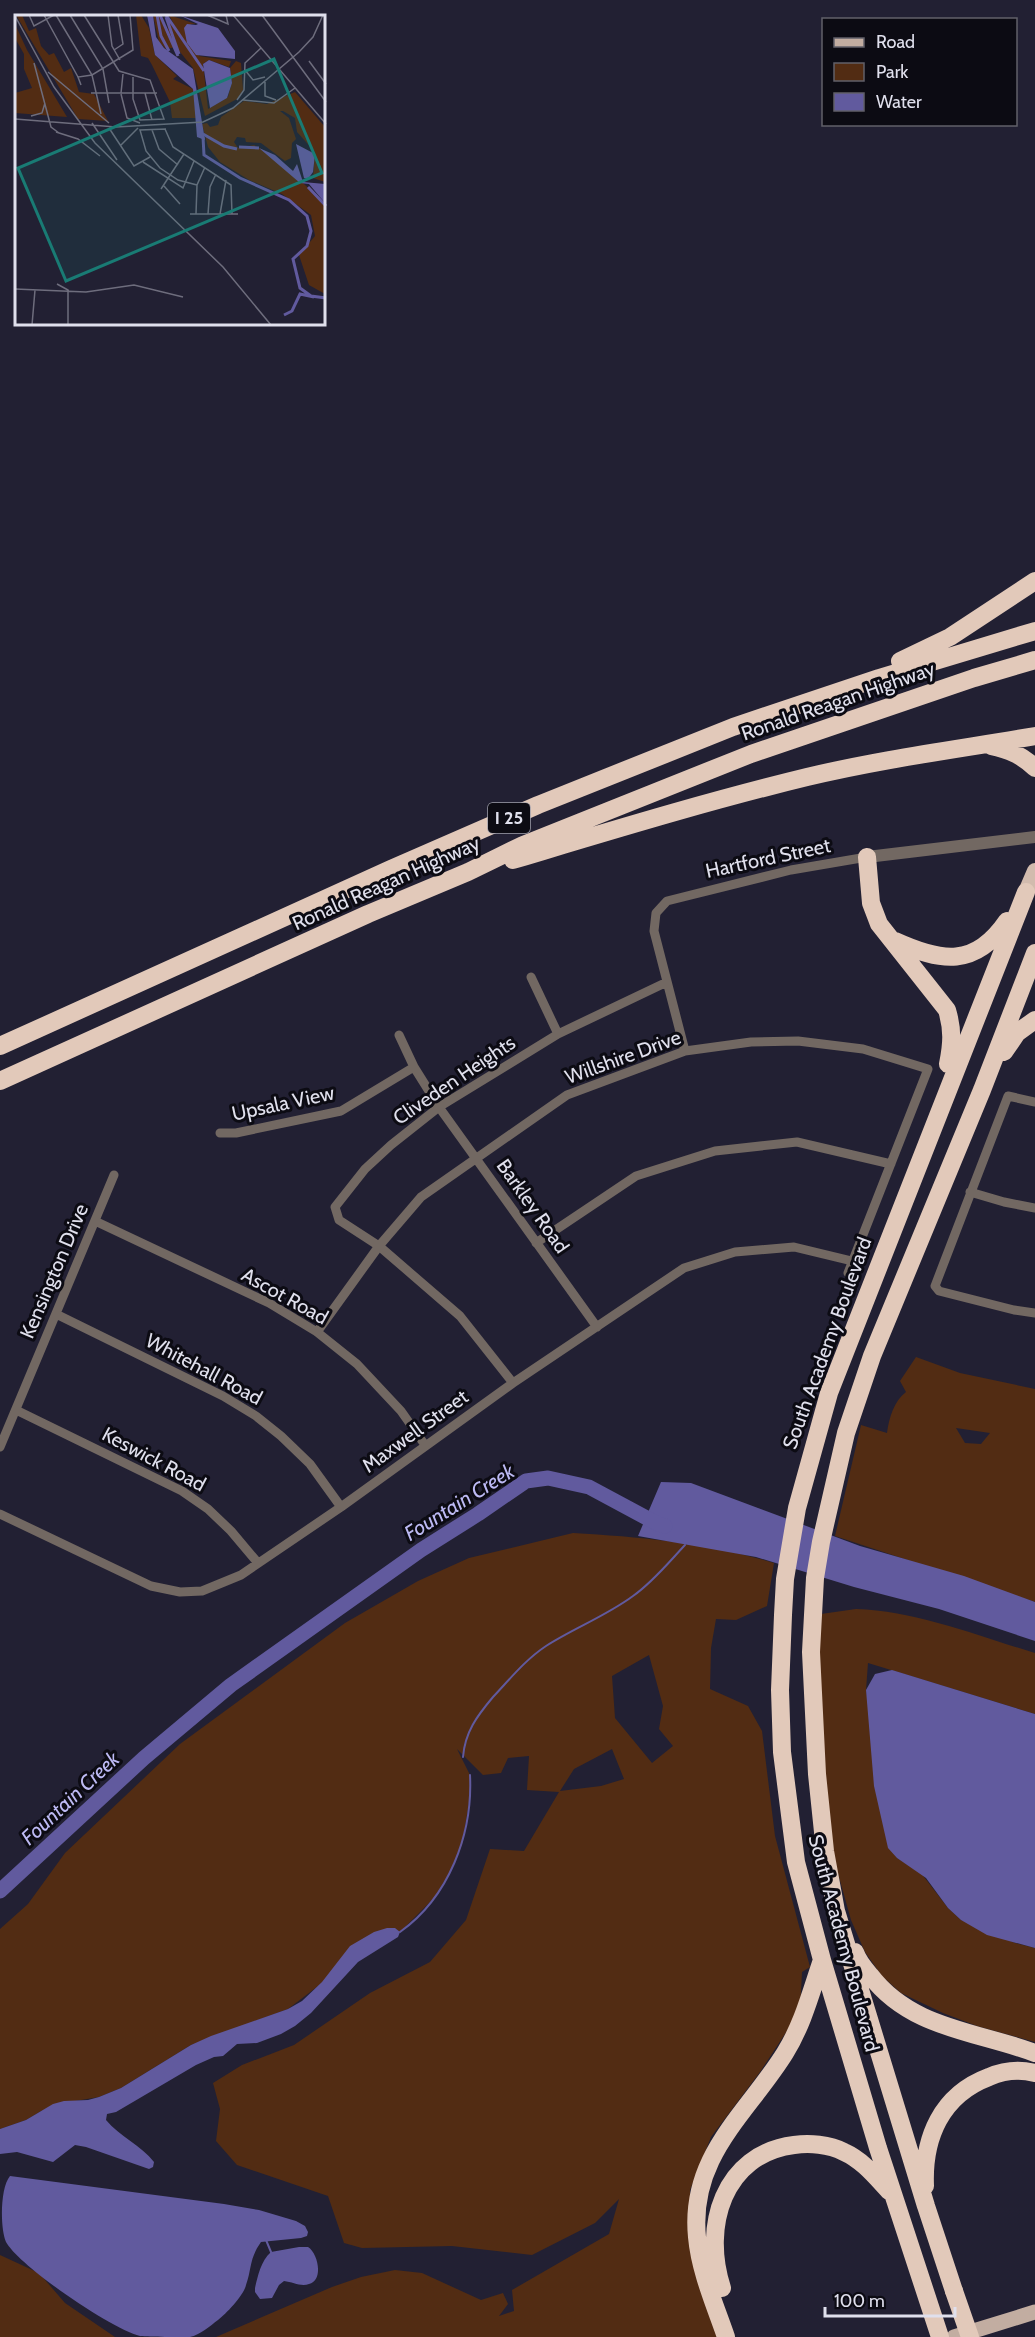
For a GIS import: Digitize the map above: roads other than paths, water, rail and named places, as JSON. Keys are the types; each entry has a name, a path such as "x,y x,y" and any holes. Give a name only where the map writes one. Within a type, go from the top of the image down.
{"highway":[{"path":"793,707 840,684 922,651 950,637 1035,581"},
{"name":"Ronald Reagan Highway","path":"0,1046 538,805 733,727 1035,631"},
{"name":"Ronald Reagan Highway","path":"0,1081 368,914 468,872 523,845 751,754 974,678 1035,660"},
{"path":"468,872 807,777 903,757 1035,736"},
{"path":"983,745 1010,750 1027,760 1035,768"},
{"path":"867,857 871,903 879,924 936,994 947,1010 952,1026 952,1044 934,1121"},
{"name":"South Academy Boulevard","path":"940,2337 894,2196 822,1960 795,1862 782,1752 780,1690 785,1579 793,1531 816,1435 846,1345 1035,871"},
{"path":"890,939 921,953 937,957 966,955 990,943 1026,892"},
{"name":"South Academy Boulevard","path":"970,2337 926,2206 836,1911 825,1851 817,1774 812,1680 813,1612 815,1578 821,1542 846,1433 872,1356 982,1090 1035,953"},
{"path":"982,1090 1000,1056 1017,1033 1035,1020"},
{"path":"836,1911 858,1959 878,1986 894,2000 911,2012 946,2028 1035,2053"},
{"path":"726,2337 699,2254 697,2214 702,2178 712,2156 732,2124 784,2054 795,2035 804,2017 822,1960"},
{"path":"926,2206 924,2174 929,2140 937,2120 949,2103 976,2082 993,2075 1011,2071 1035,2073"},
{"path":"738,2337 717,2272 714,2232 717,2212 724,2194 739,2173 753,2159 778,2147 801,2144 825,2146 843,2151 861,2163 894,2196"}],"main road":[{"path":"954,2337 1035,2312"}],"street":[{"name":"Hartford Street","path":"685,1051 654,931 656,913 667,901 791,870 867,857 1035,837"},
{"path":"531,977 558,1034"},
{"name":"Cliveden Heights","path":"379,1246 339,1220 335,1207 365,1169 391,1144 439,1107 558,1034 667,982"},
{"name":"Barkley Road","path":"399,1035 414,1067 439,1107 597,1326"},
{"name":"Willshire Drive","path":"317,1332 379,1246 421,1197 567,1095 685,1051 750,1042 798,1041 863,1049 928,1069 891,1164"},
{"name":"Upsala View","path":"220,1133 236,1133 341,1111 414,1067"},
{"path":"1035,1102 1008,1096 935,1286 939,1291 1014,1310 1035,1312"},
{"path":"536,1243 636,1176 715,1150 797,1142 891,1164 848,1273"},
{"name":"Kensington Drive","path":"0,1447 114,1175"},
{"path":"970,1192 1035,1208"},
{"name":"Ascot Road","path":"95,1221 269,1303 317,1332 357,1364 401,1411 425,1445"},
{"path":"379,1246 460,1316 513,1383"},
{"name":"Maxwell Street","path":"0,1514 151,1586 180,1592 202,1591 226,1582 258,1563 341,1507 513,1383 684,1268 735,1252 794,1247 852,1261"},
{"name":"Whitehall Road","path":"56,1314 223,1396 256,1416 310,1464 341,1507"},
{"name":"Keswick Road","path":"16,1410 182,1491 208,1509 231,1531 258,1563"}],"water":[{"path":"661,1482 691,1483 860,1546 964,1576 1035,1602 1035,1641 939,1609 854,1587 756,1557 638,1536"},
{"path":"892,1670 1035,1714 1035,1948 987,1935 961,1920 948,1908 926,1878 897,1858 888,1848 874,1786 866,1690 875,1674"},
{"path":"395,1928 400,1932 398,1937 358,1962 311,2013 295,2026 257,2043 237,2044 223,2056 214,2057 196,2065 116,2112 107,2114 106,2120 149,2156 154,2162 153,2167 149,2169 75,2145 53,2162 17,2152 0,2154 0,2129 26,2120 53,2104 88,2100 121,2088 191,2045 288,2009 302,2001 322,1982 350,1946 374,1932"},
{"path":"10,2176 259,2210 296,2221 305,2226 308,2232 307,2236 301,2238 261,2242 254,2254 242,2294 218,2320 201,2332 190,2337 140,2336 89,2310 47,2281 14,2253 6,2242 2,2218 4,2189"},
{"path":"308,2247 317,2260 318,2272 314,2282 303,2285 284,2281 272,2298 260,2299 255,2288 260,2268 271,2252"}],"waterway":[{"name":"Fountain Creek","path":"0,1891 144,1758 231,1685 421,1550 526,1481 548,1478 589,1487 665,1526"},
{"path":"463,1757 466,1740 477,1718 524,1664 546,1646 633,1596 654,1578 685,1545"},
{"path":"400,1932 432,1901 455,1862 467,1820 470,1775"},
{"path":"266,2240 271,2252"}]}
